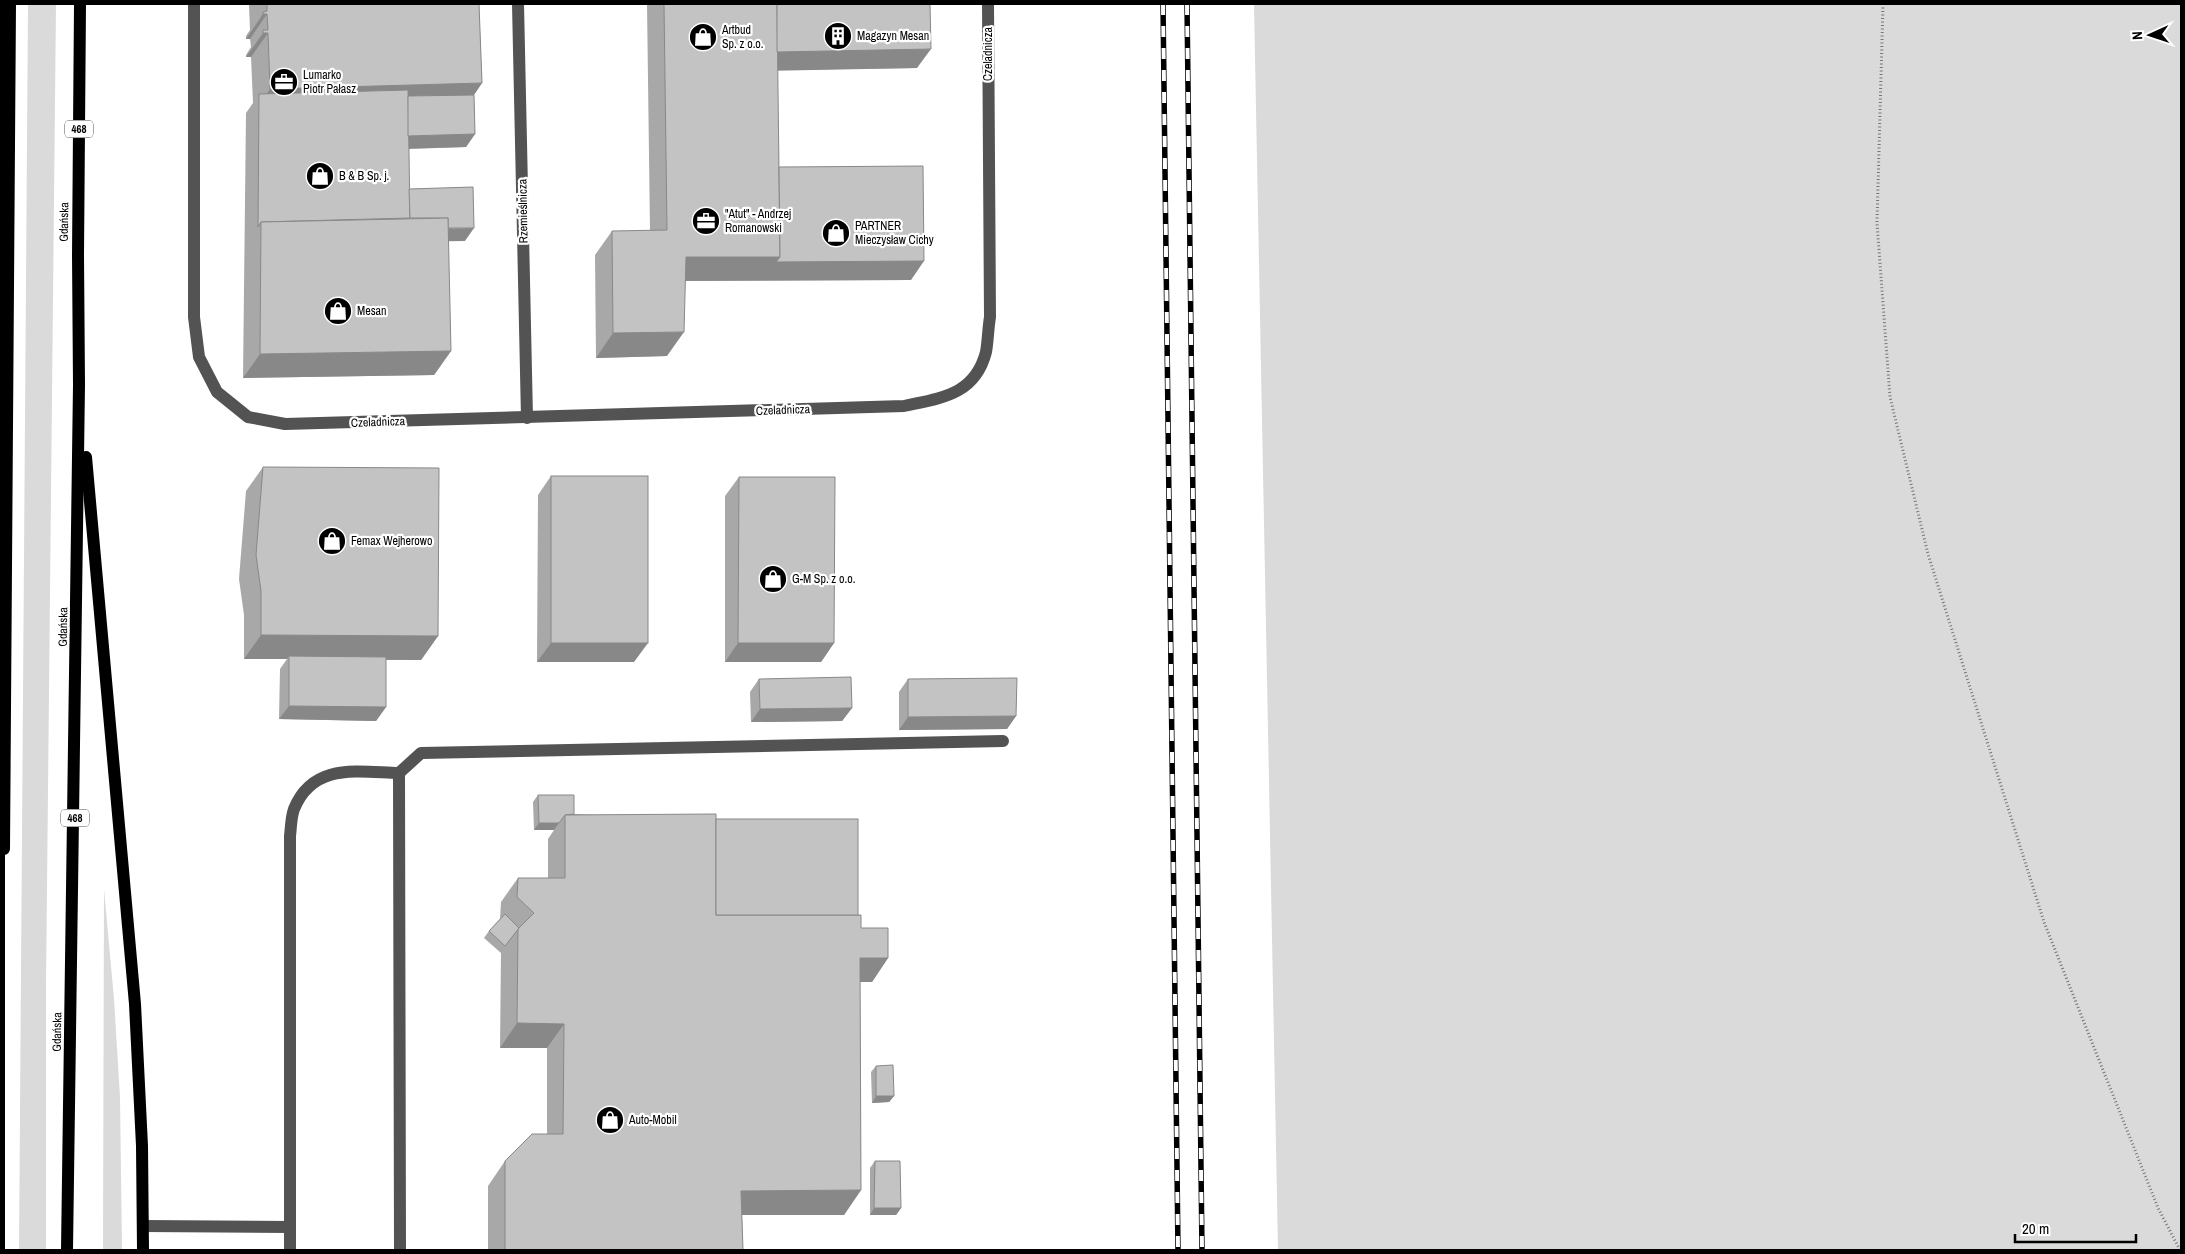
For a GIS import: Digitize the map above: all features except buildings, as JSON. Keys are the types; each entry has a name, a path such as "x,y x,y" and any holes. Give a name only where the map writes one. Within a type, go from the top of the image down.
{"main road":[{"path":"4,849 10,4"},
{"name":"Gdańska","path":"67,1250 79,385 80,4"},
{"path":"79,385 134,1004 142,1146 143,1250"}],"street":[{"name":"Czeladnicza","path":"194,4 194,317 199,357 217,392 248,416 285,424 904,406 942,398 971,383 986,353 990,317 988,4"},
{"name":"Rzemieślnicza","path":"518,4 527,418"},
{"path":"290,1250 290,836 294,810 307,788 323,776 345,772 399,773 421,754 1003,741"},
{"path":"399,773 400,1250"},
{"path":"143,1226 290,1227"}],"path":[{"path":"1883,4 1877,223 1890,397 1928,554 2044,922 2158,1208 2180,1250"}],"shaded area":[{"path":"28,4 56,4 46,987 46,1250 19,1250"},
{"path":"1254,4 2181,4 2181,1250 1278,1250"},
{"path":"104,889 114,999 120,1097 122,1250 103,1250"}],"railway":[{"path":"1163,4 1178,1250"},
{"path":"1187,4 1202,1250"}],"place":[{"name":"Magazyn Mesan","path":"838,36"},
{"name":"Artbud Sp. z o.o.","path":"703,37"},
{"name":"Lumarko Piotr Pałasz","path":"284,82"},
{"name":"B & B Sp. j.","path":"320,176"},
{"name":"\"Atut\" - Andrzej Romanowski","path":"706,221"},
{"name":"PARTNER Mieczysław Cichy","path":"836,233"},
{"name":"Mesan","path":"338,311"},
{"name":"Femax Wejherowo","path":"332,541"},
{"name":"G-M Sp. z o.o.","path":"773,579"},
{"name":"Auto-Mobil","path":"610,1120"}]}
